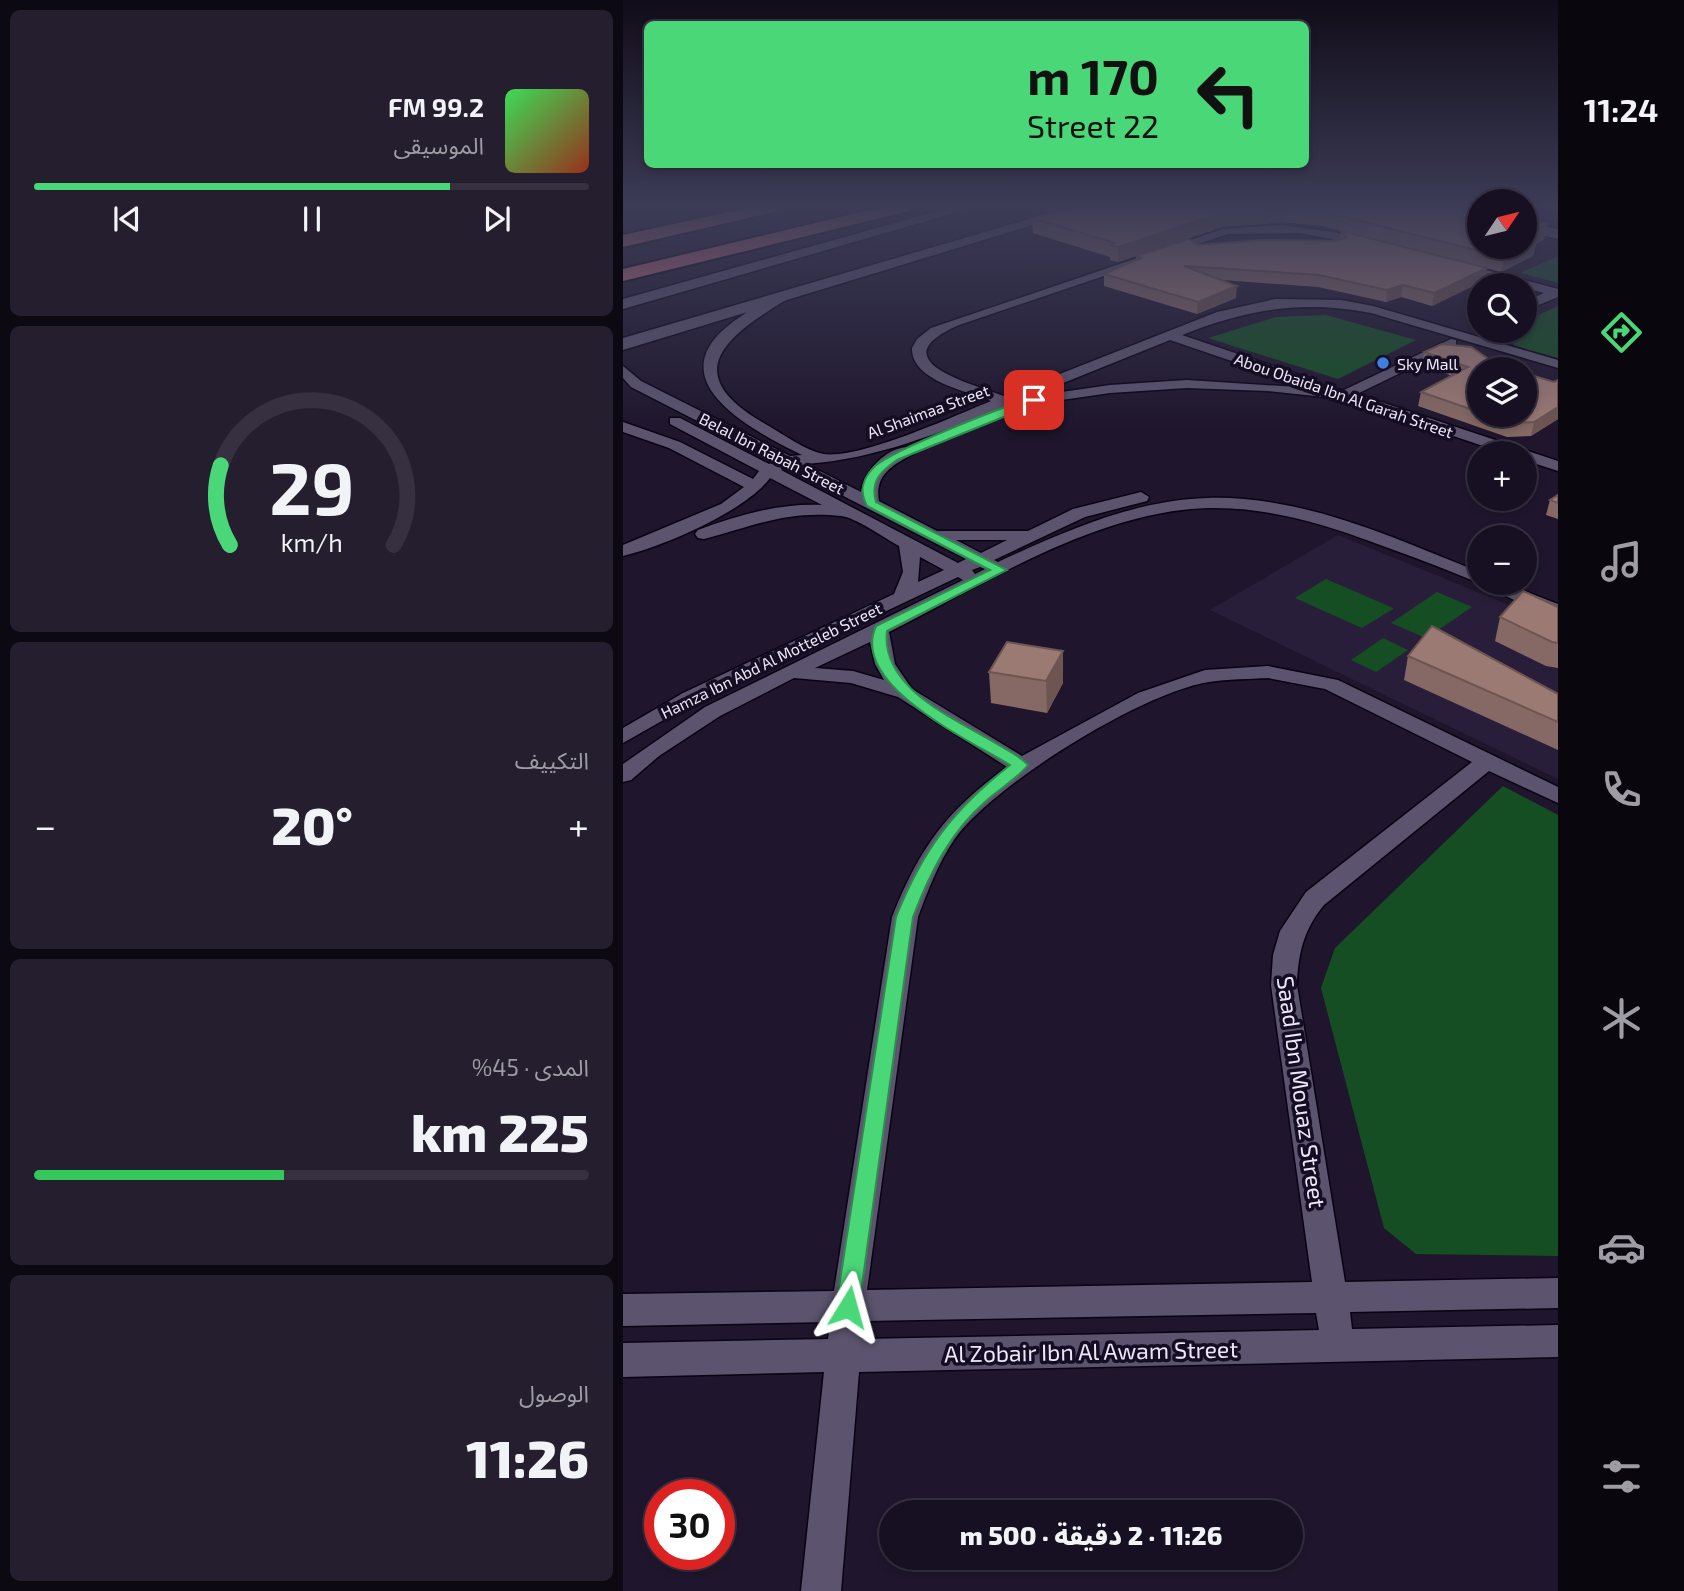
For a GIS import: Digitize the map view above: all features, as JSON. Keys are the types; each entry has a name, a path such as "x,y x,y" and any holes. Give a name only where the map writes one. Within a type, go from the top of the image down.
{"street":[{"path":"623,304 704,281"},
{"path":"623,334 819,281"},
{"path":"1018,407 931,372 921,364 917,355 919,345 937,329 954,322 1076,281"},
{"path":"1515,281 1557,292"},
{"path":"1537,301 1557,292"},
{"path":"623,344 775,294"},
{"path":"775,294 725,337 714,351 710,367 712,382 720,398 736,413 822,460"},
{"name":"Al Shaimaa Street","path":"789,461 822,460 897,444 1245,307 1307,302 1373,310 1558,372"},
{"name":"Al Shaimaa Street","path":"871,504 867,492 870,480 893,458 1260,312 1306,309 1355,313 1558,364"},
{"name":"Abou Obaida Ibn Al Garah Street","path":"1169,335 1483,441"},
{"path":"1034,400 1109,389 1187,384 1267,387 1345,395 1467,335"},
{"path":"623,357 640,339"},
{"name":"Belal Ibn Rabah Street","path":"623,370 636,384 1000,570"},
{"name":"Belal Ibn Rabah Street","path":"623,393 978,581"},
{"path":"623,427 656,435 685,448 755,487"},
{"path":"1537,456 1558,449"},
{"path":"1537,460 1558,466"},
{"path":"623,551 708,518 755,487 768,470 789,461"},
{"name":"Hamza Ibn Abd Al Motteleb Street","path":"623,737 690,697 1079,513 1118,501 1195,492 1252,493 1297,499 1341,510 1467,558"},
{"name":"Hamza Ibn Abd Al Motteleb Street","path":"623,775 678,731 1000,570 1098,524 1131,514 1206,503 1286,509 1324,517 1467,574"},
{"path":"623,566 748,517 802,509 853,515"},
{"path":"930,534 982,537 1035,534"},
{"path":"900,598 914,570 907,544"},
{"path":"1537,586 1558,595"},
{"path":"1519,595 1558,611"},
{"path":"880,629 882,662 905,693"},
{"path":"793,672 853,677 905,693 1020,765"},
{"path":"821,1591 848,1307 905,917 922,873 947,833 979,798 1020,765 1145,697 1205,676 1236,672 1289,674 1331,684 1558,796"},
{"name":"Saad Ibn Mouaz Street","path":"1338,1346 1285,985 1284,957 1292,930 1306,907 1327,887 1488,761"},
{"path":"623,1310 1558,1293"},
{"name":"Al Zobair Ibn Al Awam Street","path":"623,1360 1558,1341"}],"shaded area":[{"path":"1338,535 1467,588 1467,595 1485,595 1558,625 1558,779 1210,610"}],"green space":[{"path":"1558,306 1558,358 1515,346 1513,343 1537,343 1537,316"},
{"path":"1326,315 1416,340 1338,379 1208,338 1276,317"},
{"path":"1326,579 1393,609 1362,628 1295,598"},
{"path":"1437,592 1472,607 1426,638 1391,623"},
{"path":"1383,638 1408,650 1376,672 1351,660"},
{"path":"1503,786 1558,815 1558,1256 1416,1254 1384,1228 1321,988 1335,948"}],"building":[{"path":"1128,281 1224,281 1237,286 1198,302"},
{"path":"1347,281 1459,281 1434,293 1403,285 1387,290"},
{"path":"1442,344 1471,347 1486,357 1467,357 1467,367 1424,352"},
{"path":"1467,368 1467,408 1421,392"},
{"path":"1537,377 1554,382 1558,380 1558,407 1537,420"},
{"path":"1558,495 1558,503 1550,500"},
{"path":"1519,595 1532,595 1558,607 1558,643 1552,642 1500,617"},
{"path":"1432,626 1558,694 1558,722 1408,656"},
{"path":"1007,642 1063,651 1046,681 989,672"}],"place":[{"name":"Sky Mall","path":"1383,363"}],"route":[{"path":"848,1307 905,917 922,873 947,833 979,798 1020,765 905,693 891,678 882,662 879,645 880,629 1000,570 871,504 867,492 870,480 879,468 893,458 1034,400"}]}
